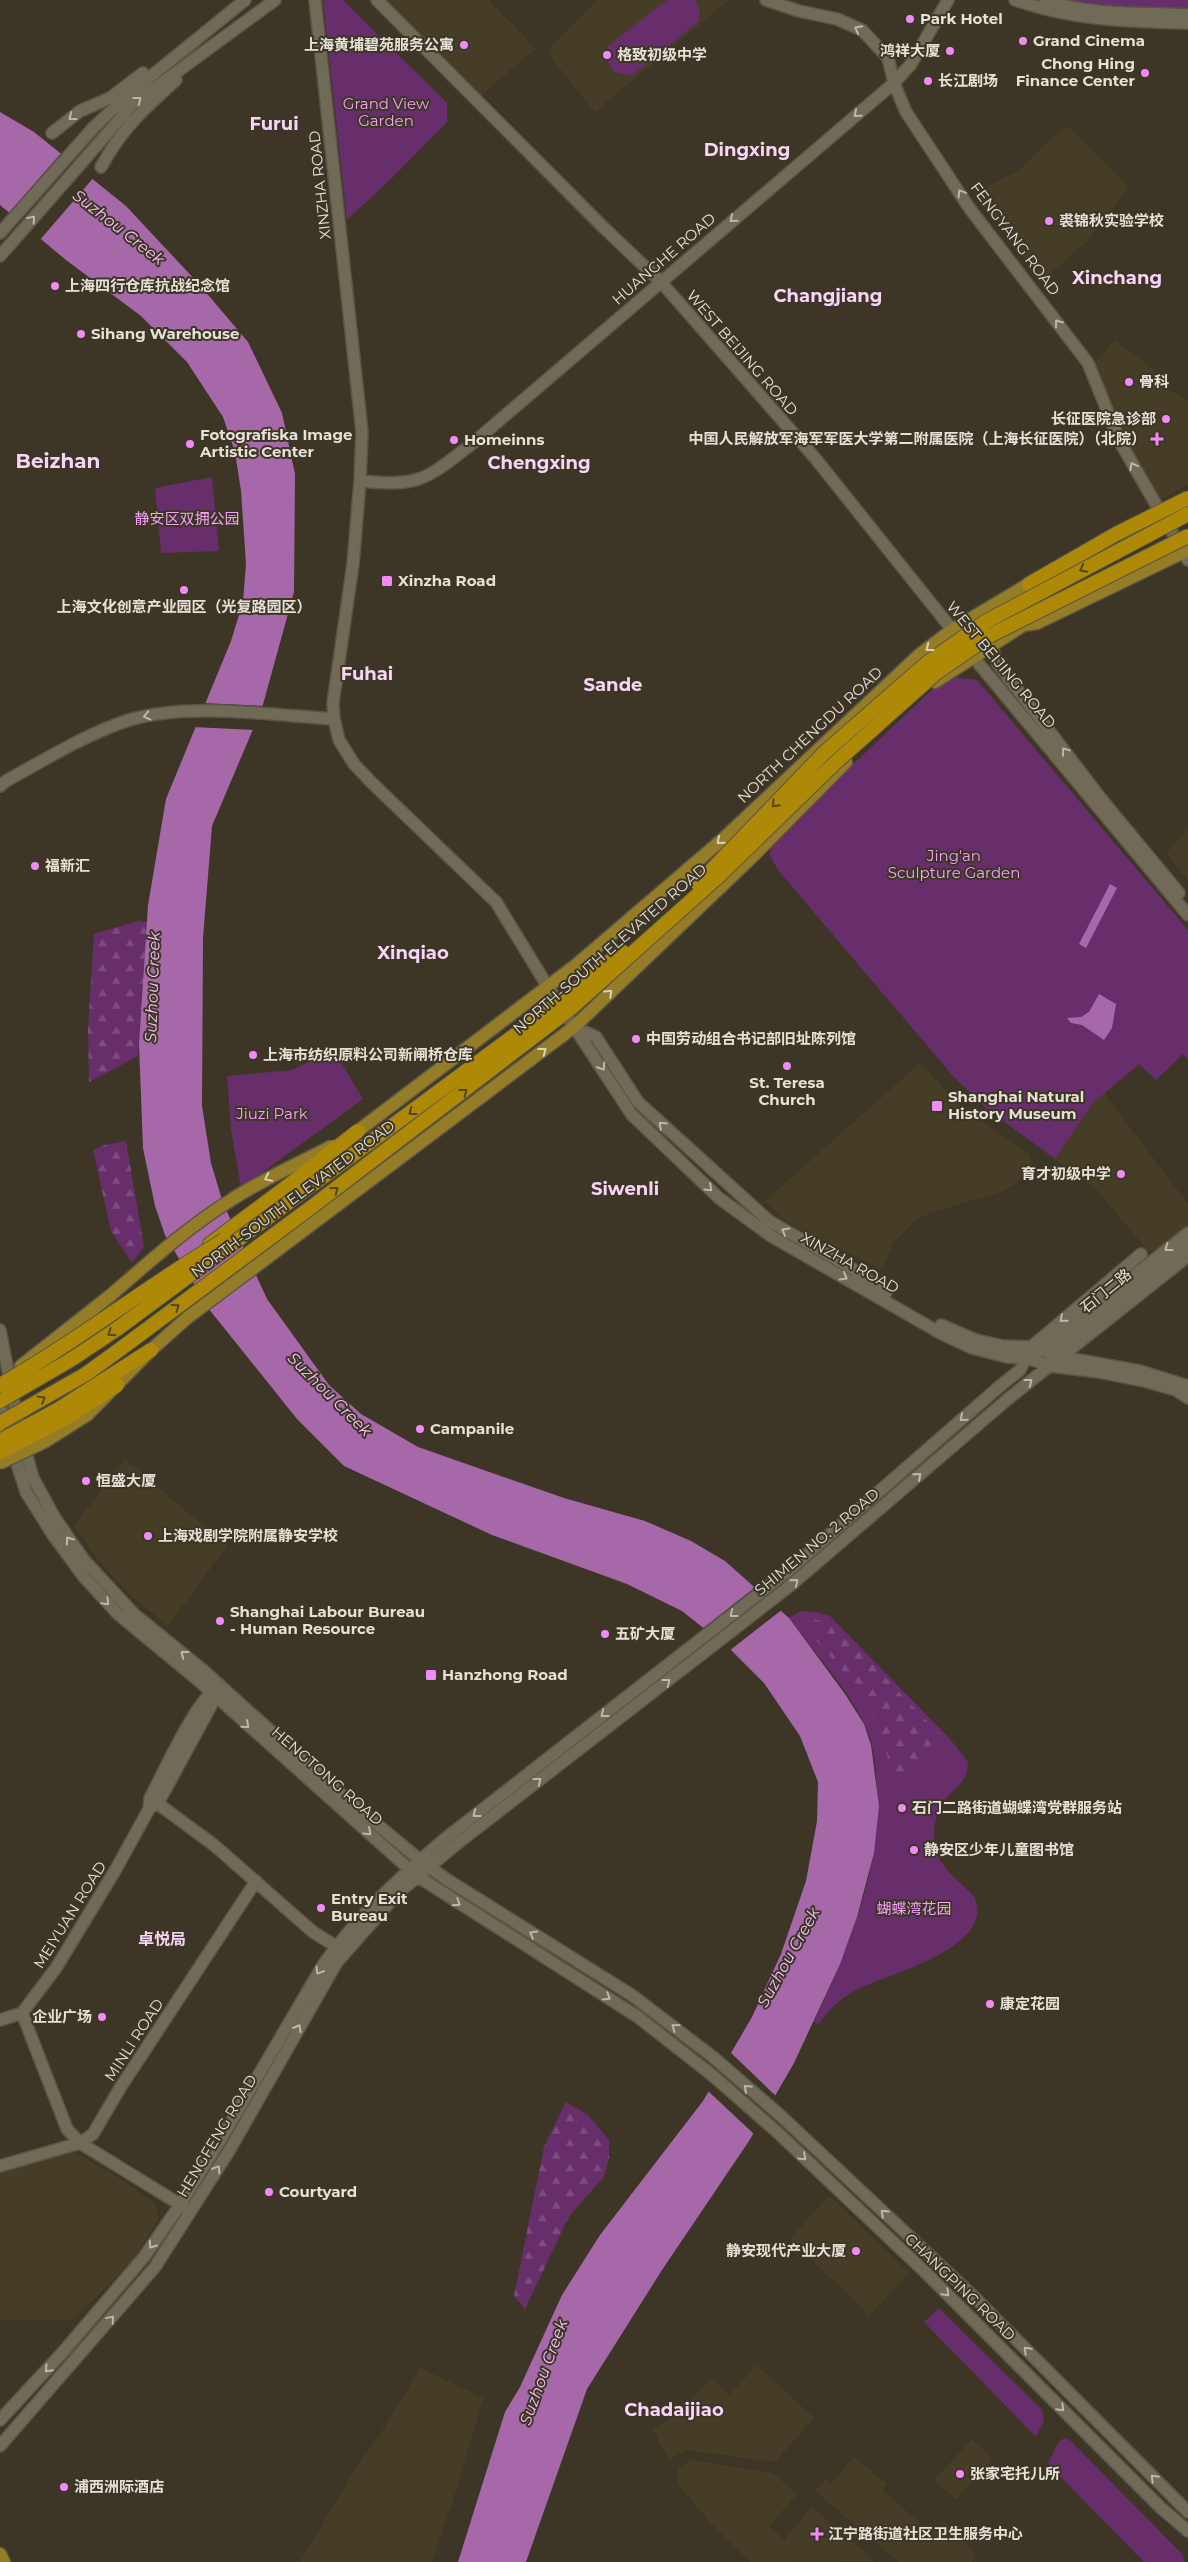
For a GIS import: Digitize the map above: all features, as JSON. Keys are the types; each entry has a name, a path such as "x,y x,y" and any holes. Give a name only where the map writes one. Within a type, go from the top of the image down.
{"highway":[{"path":"1029,584 1116,534 1188,498"},
{"name":"NORTH-SOUTH ELEVATED ROAD","path":"0,1403 72,1360 117,1329 572,993 629,946 693,888 826,752 934,657 985,622 1188,514"},
{"path":"1024,625 1086,593 1186,547"},
{"name":"NORTH-SOUTH ELEVATED ROAD","path":"5,1430 86,1374 313,1206 570,1010 721,874 836,762 936,673 991,635 1186,547"},
{"path":"2,1380 66,1346 176,1269 294,1182 358,1131"},
{"path":"176,1269 304,1192"},
{"path":"187,1318 313,1206"},
{"path":"5,1430 59,1409 151,1350"},
{"path":"0,1452 64,1419 117,1385"}],"main road":[{"path":"0,233 94,127 133,91 245,0"},
{"path":"0,256 133,104 275,0"},
{"name":"XINZHA ROAD","path":"315,0 362,432 353,564 335,688 334,719 339,740 354,764 496,902 548,987 632,1116 719,1198 758,1226 942,1334 972,1348 1007,1356 1033,1352 1050,1366 1099,1372 1144,1381 1176,1390 1188,1398"},
{"name":"WEST BEIJING ROAD","path":"377,0 603,227 662,282 815,458 973,656 1188,916"},
{"name":"FENGYANG ROAD","path":"766,0 799,12 837,20 862,30 888,58 894,83 906,112 970,209 1088,363 1120,442 1161,513 1186,547"},
{"name":"HUANGHE ROAD","path":"360,481 388,484 410,483 424,478 442,467 894,83 911,64 948,0"},
{"path":"1015,0 1044,10 1076,17 1139,22 1188,22"},
{"path":"1045,0 1062,6 1102,11 1188,15"},
{"path":"101,167 114,143 130,122 219,42"},
{"path":"52,133 80,111 110,98 168,54 188,47"},
{"path":"1161,513 1188,492"},
{"path":"1161,513 1188,506"},
{"name":"NORTH CHENGDU ROAD","path":"2,1380 54,1342 158,1254 229,1200 358,1131 548,987 723,839 919,655 952,630 1029,584 1090,542 1161,513"},
{"path":"0,1463 65,1430 92,1411 151,1350 187,1318 574,1027 750,858 839,768 917,697 973,656 1024,625 1037,623 1186,547"},
{"path":"991,645 998,664 1102,800 1188,905"},
{"path":"0,786 50,757 110,727 158,714 196,711 334,719"},
{"name":"XINZHA ROAD","path":"574,1027 596,1038 638,1102 769,1221 944,1326 976,1340 1140,1371 1188,1386"},
{"name":"SHIMEN NO. 2 ROAD","path":"1033,1352 1188,1233"},
{"name":"石门二路","path":"1058,1355 1188,1245"},
{"name":"SHIMEN NO. 2 ROAD","path":"455,1838 788,1571 1020,1370 1033,1352 1141,1254"},
{"path":"1050,1366 1058,1355 1188,1256"},
{"path":"0,1330 5,1430"},
{"name":"SHIMEN NO. 2 ROAD","path":"455,1838 791,1585 1009,1398 1050,1366"},
{"path":"0,1403 5,1430"},
{"name":"HENGTONG ROAD","path":"5,1430 26,1492 75,1567 122,1618 216,1692 424,1863 633,1996 716,2060"},
{"name":"HENGTONG ROAD","path":"216,1692 413,1873 638,2017 709,2072"},
{"name":"MEIYUAN ROAD","path":"22,2013 83,1926 216,1692"},
{"path":"152,1803 214,1845 313,1932 341,1950"},
{"name":"HENGFENG ROAD","path":"0,2420 63,2352 144,2257 180,2204 313,1981 413,1873 455,1838"},
{"name":"MINLI ROAD","path":"0,2166 80,2143 94,2134 120,2088 256,1881"},
{"name":"HENGFENG ROAD","path":"0,2446 155,2267 229,2150 332,1970 341,1950"},
{"path":"0,2020 22,2013 67,2129 80,2143 191,2210"},
{"name":"CHANGPING ROAD","path":"716,2060 776,2113 972,2295 1188,2512"},
{"name":"CHANGPING ROAD","path":"709,2072 924,2271 1160,2507 1188,2531"},
{"path":"0,2554 4,2562"}],"shaded area":[{"path":"382,0 489,0 536,49 481,95"},
{"name":"格致初级中学","path":"598,0 729,0 595,112 553,60 550,51 553,44"},
{"name":"裘锦秋实验学校","path":"1064,127 1071,128 1129,187 1087,241 1045,279 1039,276 980,201 976,193 1019,170"},
{"name":"中国人民解放军海军军医大学第二附属医院（上海长征医院）（北院）","path":"1115,341 1152,368 1165,388 1188,401 1188,485 1157,501 1116,421 1096,361"},
{"path":"1188,830 1188,880 1166,853"},
{"path":"920,1063 961,1106 1029,1154 1031,1161 1029,1170 1015,1184 998,1193 930,1213 915,1221 893,1243 882,1270 795,1227 780,1216 765,1201"},
{"name":"育才初级中学","path":"1104,1093 1188,1204 1188,1227 1157,1251 1148,1251 1097,1190 1055,1159 1093,1103"},
{"name":"上海戏剧学院附属静安学校","path":"125,1459 227,1546 168,1626 128,1593 98,1560 74,1526"},
{"path":"66,2152 76,2153 118,2177 155,2203 158,2220 131,2262 73,2320 0,2320 0,2171"},
{"path":"829,2195 910,2273 869,2315 790,2239"},
{"path":"757,2365 814,2418 775,2462 686,2450 669,2460 653,2430 678,2414 711,2378 729,2395"},
{"path":"420,2368 483,2398 458,2485 432,2562 300,2562 356,2468 384,2428"},
{"name":"张家宅托儿所","path":"972,2439 993,2459 956,2500 934,2480"},
{"path":"854,2457 887,2484 883,2490 921,2524 917,2528 928,2538 944,2522 976,2554 972,2562 899,2562 815,2491 826,2479 831,2484"},
{"path":"690,2460 773,2473 797,2494 769,2526 784,2540 812,2507 875,2561 751,2562 713,2526 678,2484 678,2469"}],"green space":[{"name":"Grand View Garden","path":"323,0 343,0 447,103 447,122 391,179 347,220"},
{"path":"667,0 695,0 700,10 699,21 632,76 614,72 607,60 608,46"},
{"path":"1070,0 1188,0 1188,13 1104,7"},
{"name":"静安区双拥公园","path":"212,477 219,551 161,553 155,488"},
{"name":"Jing'an Sculpture Garden","path":"956,677 977,680 1188,930 1188,1060 1183,1054 1156,1080 1139,1064 1093,1103 1055,1159 986,1108 953,1076 778,870 769,854 775,838 935,687"},
{"path":"138,921 147,922 138,1056 89,1082 88,1028 94,934"},
{"name":"Jiuzi Park","path":"334,1050 363,1099 241,1188 231,1130 227,1076 292,1070"},
{"path":"126,1141 144,1247 132,1263 111,1231 93,1150 104,1145"},
{"name":"蝴蝶湾花园","path":"801,1611 830,1616 950,1739 968,1762 966,1775 941,1807 935,1822 934,1839 935,1848 942,1863 974,1896 977,1914 970,1930 956,1944 937,1956 852,1992 836,2004 819,2024 814,2022 852,1933 862,1902 870,1871 878,1807 875,1762 867,1729 839,1682 789,1618"},
{"path":"812,1619 833,1623 947,1742 895,1787 880,1727 856,1686 802,1624"},
{"path":"566,2102 588,2115 609,2140 609,2158 604,2177 569,2216 525,2309 514,2296 544,2147"},
{"path":"939,2308 1042,2410 1044,2421 1036,2437 924,2322"},
{"path":"1064,2438 1071,2441 1183,2555 1184,2562 1144,2562 1048,2464 1058,2443"}],"water":[{"name":"Suzhou Creek","path":"0,112 34,132 126,206 198,283 248,342 282,413 295,474 294,592 262,708 212,826 203,938 202,1106 211,1163 223,1203 267,1299 329,1385 361,1414 418,1447 564,1498 645,1521 691,1541 725,1561 789,1618 845,1694 864,1724 871,1745 879,1806 874,1853 857,1917 840,1964 794,2063 749,2141 662,2270 587,2389 526,2562 458,2562 505,2412 520,2387 562,2295 600,2235 703,2101 752,2017 781,1954 806,1881 817,1821 818,1782 800,1736 764,1683 731,1650 682,1611 627,1584 492,1535 344,1466 297,1419 208,1308 165,1235 155,1206 143,1148 139,1044 148,905 166,799 231,641 243,602 246,564 241,491 235,452 223,417 187,362 141,316 66,260 0,205"},
{"path":"1110,884 1117,888 1086,948 1079,944"},
{"path":"1099,994 1116,1004 1112,1028 1104,1040 1082,1025 1071,1023 1067,1018 1081,1017 1089,1012"}],"pier":[{"path":"63,151 95,176 39,241 7,215"},
{"path":"203,703 265,706 255,730 192,727"},
{"path":"758,1585 783,1609 729,1651 702,1629"},
{"path":"730,2052 777,2097 755,2135 707,2090"}],"place":[{"name":"Park Hotel","path":"910,19"},
{"name":"Grand Cinema","path":"1023,41"},
{"name":"上海黄埔碧苑服务公寓","path":"464,45"},
{"name":"鸿祥大厦","path":"950,51"},
{"name":"格致初级中学","path":"607,55"},
{"name":"Chong Hing Finance Center","path":"1145,73"},
{"name":"长江剧场","path":"928,81"},
{"name":"裘锦秋实验学校","path":"1049,221"},
{"name":"上海四行仓库抗战纪念馆","path":"55,286"},
{"name":"Sihang Warehouse","path":"81,334"},
{"name":"骨科","path":"1129,382"},
{"name":"长征医院急诊部","path":"1166,419"},
{"name":"中国人民解放军海军军医大学第二附属医院（上海长征医院）（北院）","path":"1157,439"},
{"name":"Homeinns","path":"454,440"},
{"name":"Fotografiska Image Artistic Center","path":"190,444"},
{"name":"Xinzha Road","path":"387,581"},
{"name":"上海文化创意产业园区（光复路园区）","path":"184,590"},
{"name":"福新汇","path":"35,866"},
{"name":"中国劳动组合书记部旧址陈列馆","path":"636,1039"},
{"name":"上海市纺织原料公司新闸桥仓库","path":"253,1055"},
{"name":"St. Teresa Church","path":"787,1066"},
{"name":"Shanghai Natural History Museum","path":"937,1106"},
{"name":"育才初级中学","path":"1121,1174"},
{"name":"Campanile","path":"420,1429"},
{"name":"恒盛大厦","path":"86,1481"},
{"name":"上海戏剧学院附属静安学校","path":"148,1536"},
{"name":"Shanghai Labour Bureau - Human Resource","path":"220,1621"},
{"name":"五矿大厦","path":"605,1634"},
{"name":"Hanzhong Road","path":"431,1675"},
{"name":"石门二路街道蝴蝶湾党群服务站","path":"902,1808"},
{"name":"静安区少年儿童图书馆","path":"914,1850"},
{"name":"Entry Exit Bureau","path":"321,1908"},
{"name":"康定花园","path":"990,2004"},
{"name":"企业广场","path":"102,2017"},
{"name":"Courtyard","path":"269,2192"},
{"name":"静安现代产业大厦","path":"856,2251"},
{"name":"张家宅托儿所","path":"960,2474"},
{"name":"浦西洲际酒店","path":"64,2487"},
{"name":"江宁路街道社区卫生服务中心","path":"817,2534"}],"district":[{"name":"Furui","path":"274,124"},
{"name":"Dingxing","path":"747,150"},
{"name":"Xinchang","path":"1117,278"},
{"name":"Changjiang","path":"828,296"},
{"name":"Beizhan","path":"58,461"},
{"name":"Chengxing","path":"539,463"},
{"name":"Fuhai","path":"367,674"},
{"name":"Sande","path":"613,685"},
{"name":"Xinqiao","path":"413,953"},
{"name":"Siwenli","path":"625,1189"},
{"name":"卓悦局","path":"162,1939"},
{"name":"Chadaijiao","path":"674,2410"}]}
